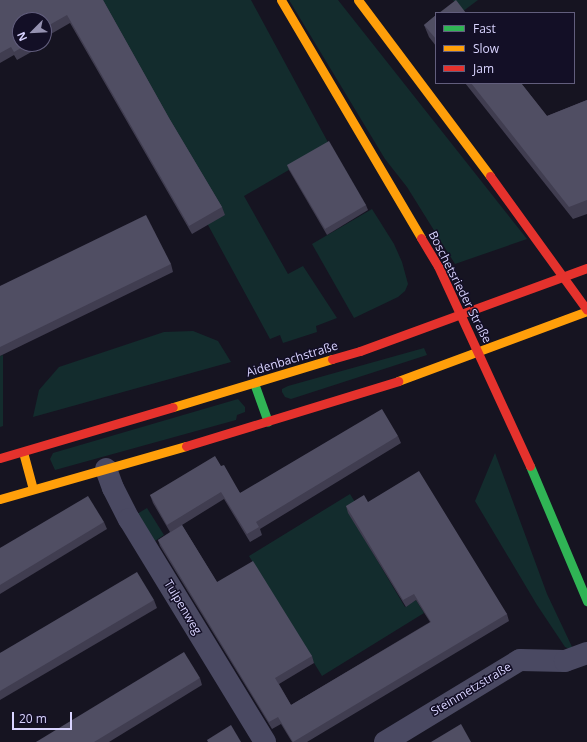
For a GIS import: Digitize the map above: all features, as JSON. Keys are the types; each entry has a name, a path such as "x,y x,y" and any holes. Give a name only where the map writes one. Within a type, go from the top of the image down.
{"main road":[{"name":"Boschetsrieder Straße","path":"281,0 438,266 516,430 587,601"},
{"path":"0,499 268,422 415,376 587,311 543,247 358,0"},
{"name":"Aidenbachstraße","path":"0,458 360,351 587,268"},
{"path":"254,383 268,422"},
{"path":"23,452 33,489"}],"street":[{"name":"Tulpenweg","path":"106,469 113,488 129,519 265,742"},
{"name":"Steinmetzstraße","path":"385,742 520,660 565,661 587,653"}],"green space":[{"path":"101,0 251,0 330,146 244,196 288,274 303,266 337,318 316,326 317,332 283,343 280,335 270,339 208,225 198,171"},
{"path":"289,0 338,0 527,239 455,264 407,187 385,159"},
{"path":"453,0 478,0 462,12"},
{"path":"372,209 394,244 402,262 408,284 405,291 398,297 354,318 312,244"},
{"path":"193,331 218,341 231,362 33,417 39,390 59,367 164,332"},
{"path":"424,348 427,355 291,399 285,397 282,392 282,389 288,386"},
{"path":"3,355 3,426 0,427 0,356"},
{"path":"238,399 245,407 245,412 237,415 236,420 55,470 50,459 53,453"},
{"path":"495,453 547,594 574,651 565,647 537,605 475,501"},
{"path":"350,494 358,507 349,513 405,607 416,600 424,613 322,676 249,556"},
{"path":"147,508 164,535 155,541 137,514"}],"building":[{"path":"0,0 103,0 169,118 222,207 189,226 67,15 52,23 52,12 12,12 12,49 11,47 0,53"},
{"path":"456,0 465,12 440,12"},
{"path":"435,16 435,38 424,25"},
{"path":"472,84 522,84 547,116 587,100 587,200 569,207"},
{"path":"329,141 366,205 325,229 287,165"},
{"path":"146,215 171,264 0,347 0,286"},
{"path":"382,409 398,436 256,522 259,527 247,534 221,492 167,525 150,495 215,456 221,466 224,465 240,493"},
{"path":"419,471 507,614 293,742 278,717 269,722 158,540 182,525 217,582 253,561 312,656 275,678 291,705 431,622 414,594 403,600 346,506 364,495 368,502"},
{"path":"88,496 104,522 0,585 0,548"},
{"path":"137,572 154,600 0,691 0,653"},
{"path":"184,652 200,678 94,742 36,742"},
{"path":"461,724 471,742 431,742"},
{"path":"231,725 241,742 208,742 207,740"}],"traffic: fast":[{"path":"254,383 268,422"},
{"path":"530,466 587,601"}],"traffic: slow":[{"path":"281,0 421,238"},
{"path":"358,0 490,176"},
{"path":"398,381 587,311"},
{"path":"173,407 332,359"},
{"path":"0,499 186,446"},
{"path":"23,452 33,489"}],"traffic: jam":[{"path":"490,176 587,310"},
{"path":"421,238 438,266 530,466"},
{"path":"332,359 360,351 587,268"},
{"path":"186,446 398,381"},
{"path":"0,458 173,407"}]}
